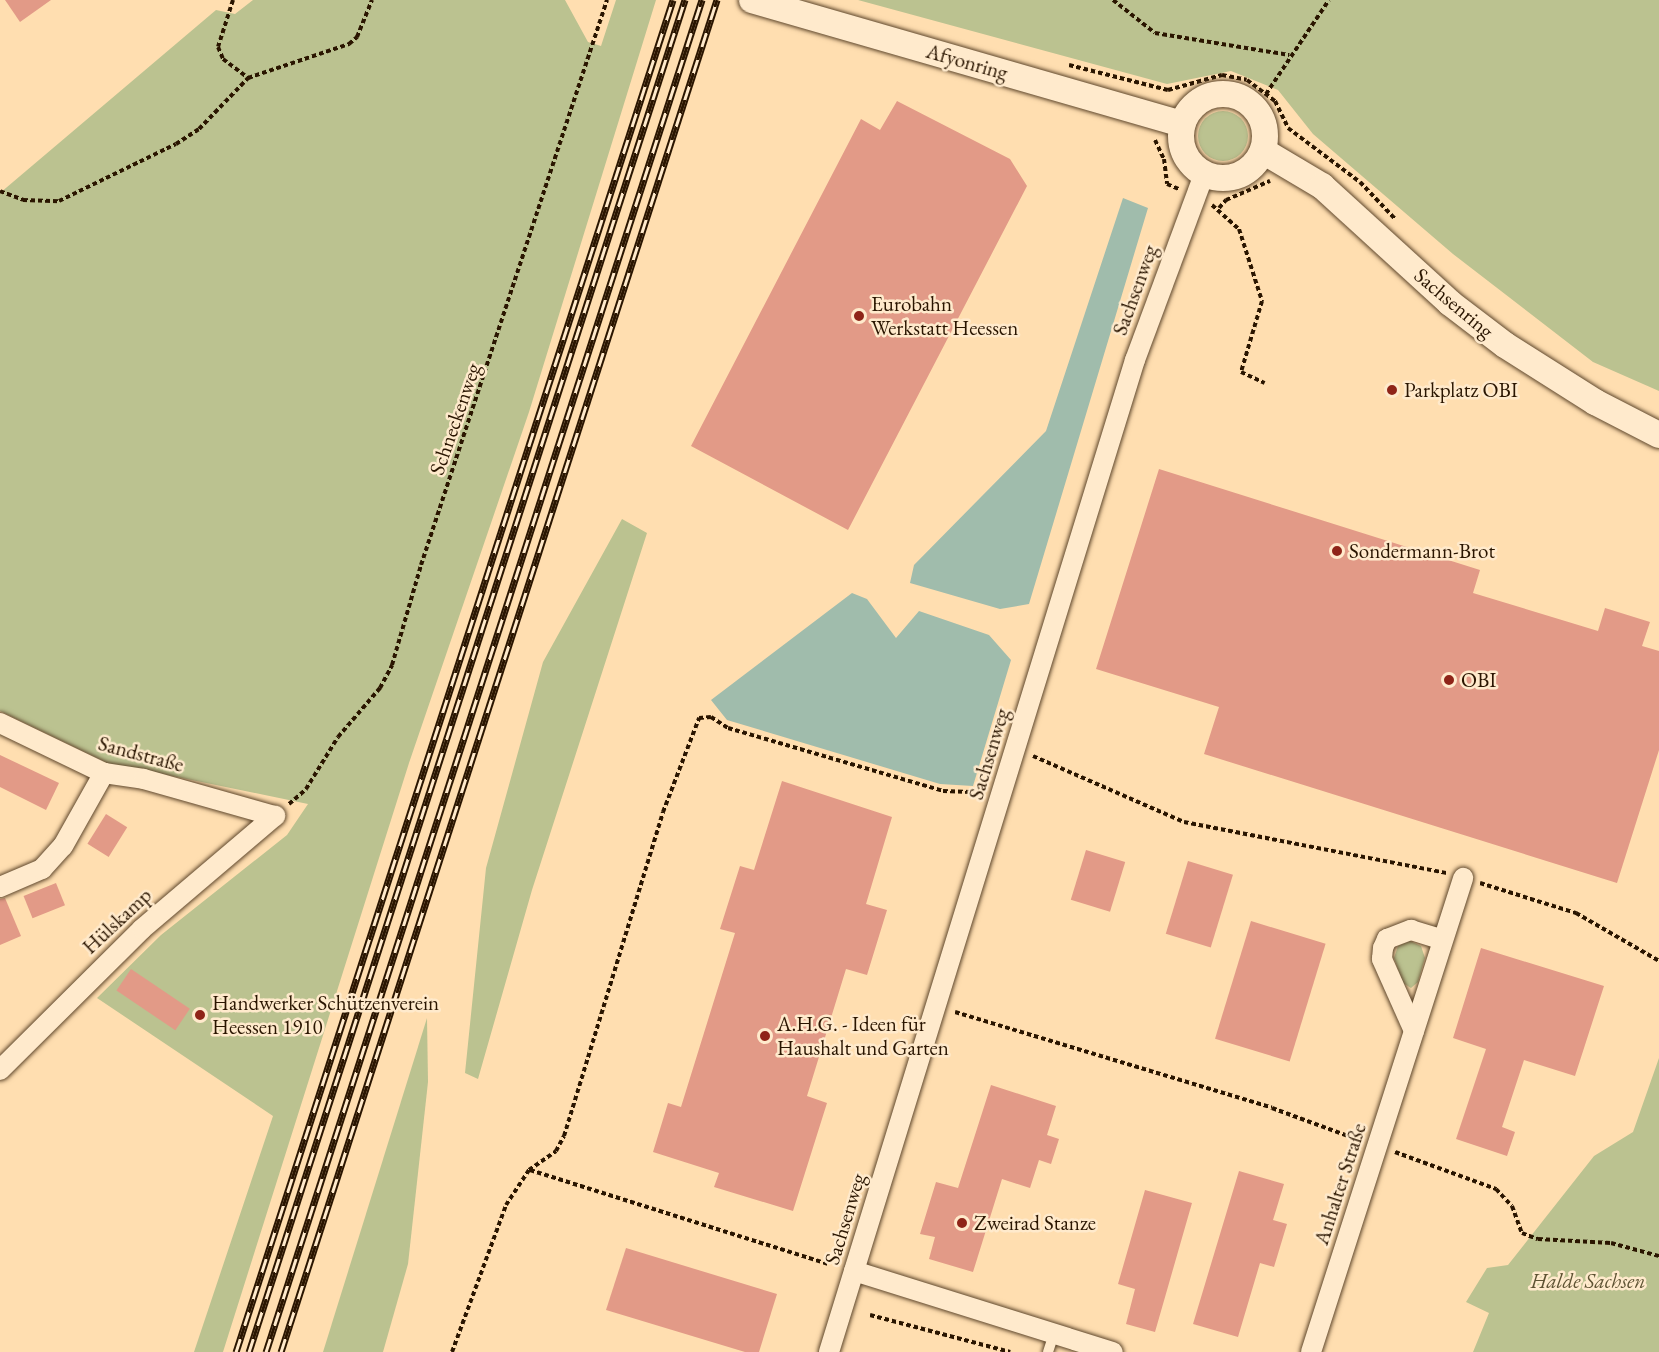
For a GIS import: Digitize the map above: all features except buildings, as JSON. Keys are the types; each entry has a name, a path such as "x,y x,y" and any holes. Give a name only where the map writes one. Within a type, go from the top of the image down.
{"street":[{"name":"Afyonring","path":"752,0 1171,121"},
{"path":"1214,94 1236,96 1246,100 1261,118 1263,151 1249,170 1239,175 1215,178 1199,185 1171,121 1203,98 1214,94"},
{"name":"Sachsenring","path":"1263,151 1322,186 1450,303 1505,345 1595,402 1659,435"},
{"name":"Sachsenweg","path":"829,1352 1135,360 1199,185"},
{"name":"Sandstraße","path":"0,723 104,773 144,779 275,816"},
{"path":"0,887 42,869 63,846 104,773"},
{"name":"Hülskamp","path":"0,1070 142,929 275,816"},
{"name":"Anhalter Straße","path":"1311,1352 1462,878"},
{"path":"1414,1031 1382,959 1383,948 1387,939 1411,930 1442,939"},
{"path":"854,1271 1051,1343 1113,1352"}],"path":[{"path":"233,0 218,47 223,59 248,78"},
{"path":"0,191 23,200 59,201 199,129 248,78 349,44 357,38 372,0"},
{"name":"Schneckenweg","path":"275,816 306,789 339,737 380,688 392,665 421,565 607,0"},
{"path":"1113,0 1155,33 1289,55"},
{"path":"1266,94 1289,55 1329,0"},
{"path":"1167,90 1171,121 1154,137 1164,159 1167,184 1199,185"},
{"path":"1219,208 1239,229 1262,301 1241,372 1265,383"},
{"path":"452,1352 506,1205 529,1170 556,1151 564,1136 666,804 699,718 711,717 728,728 943,791 978,792"},
{"path":"1015,750 1080,774 1149,810 1184,822 1222,832 1354,852 1462,878 1576,913 1659,961"},
{"path":"936,1007 1272,1108 1496,1189 1512,1206 1522,1233 1538,1239 1611,1243 1659,1256"},
{"path":"529,1170 829,1264"},
{"path":"870,1315 1010,1352"}],"green space":[{"path":"253,0 565,0 588,42 601,46 616,0 656,0 529,412 409,763 223,1352 194,1352 273,1116 97,998 161,935 287,835 308,804 148,771 122,770 0,711 0,193 216,10 235,14"},
{"path":"858,0 1659,0 1659,391 1593,362 1453,254 1313,134 1278,90 1231,71 1167,84"},
{"path":"1223,111 1237,115 1244,122 1248,136 1244,150 1237,157 1223,161 1209,157 1202,150 1198,136 1202,122 1209,115"},
{"path":"622,519 647,533 532,890 478,1079 465,1073 486,868 543,662"},
{"path":"1410,941 1421,946 1425,958 1418,982 1411,988 1403,983 1394,958 1398,946"},
{"path":"427,1018 428,1082 408,1264 383,1352 323,1352"},
{"name":"Halde Sachsen","path":"1659,1058 1659,1352 1473,1352 1489,1313 1466,1302 1487,1268 1508,1265 1594,1156 1633,1132"}],"shaded area":[{"path":"1123,198 1148,208 1029,604 1000,609 910,583 914,565 1046,431"},
{"path":"852,593 867,599 896,638 919,611 989,635 1011,660 973,786 940,784 727,720 711,700"}],"railway":[{"path":"236,1352 673,0"},
{"path":"249,1352 685,0"},
{"path":"266,1352 702,0"},
{"path":"281,1352 717,0"}],"place":[{"name":"Eurobahn Werkstatt Heessen","path":"859,316"},
{"name":"Parkplatz OBI","path":"1392,390"},
{"name":"Sondermann-Brot","path":"1337,551"},
{"name":"OBI","path":"1449,680"},
{"name":"Handwerker Schützenverein Heessen 1910","path":"200,1015"},
{"name":"A.H.G. - Ideen für Haushalt und Garten","path":"765,1036"},
{"name":"Zweirad Stanze","path":"962,1223"}]}
